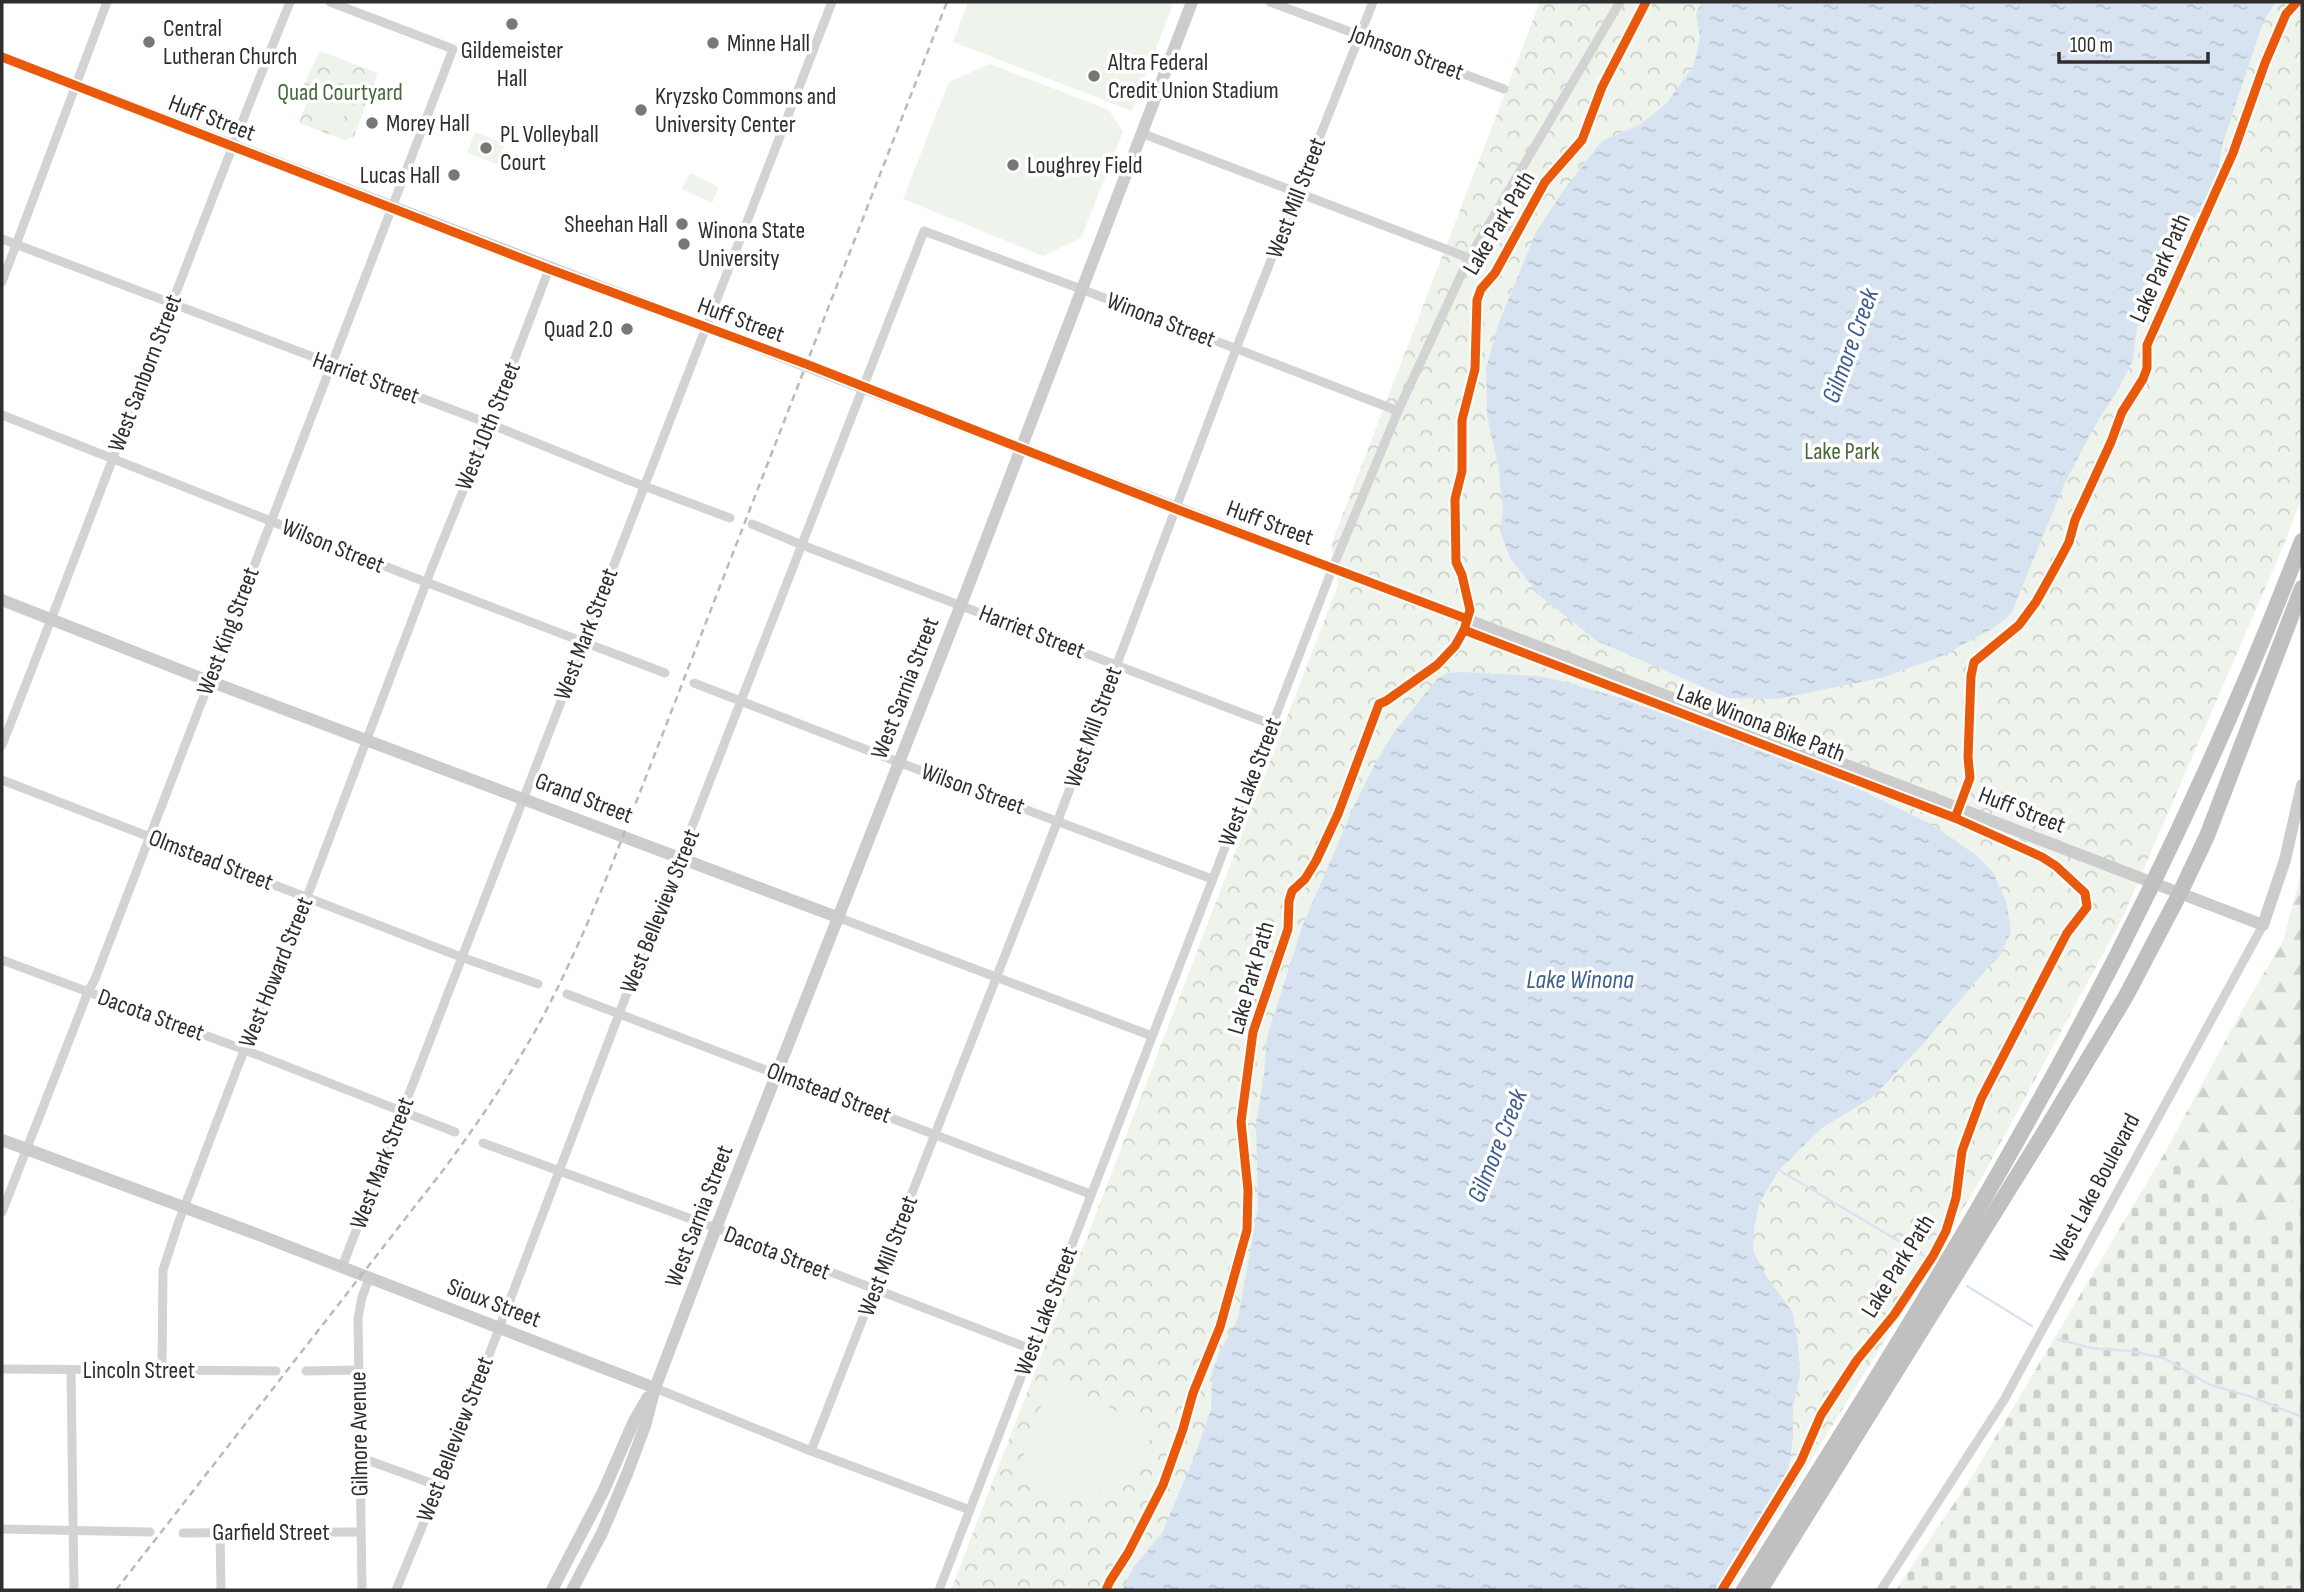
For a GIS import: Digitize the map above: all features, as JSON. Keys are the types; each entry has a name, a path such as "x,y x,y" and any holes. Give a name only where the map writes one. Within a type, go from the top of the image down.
{"highway":[{"path":"1744,1590 1982,1202 2048,1085 2153,882 2245,682 2302,541"},
{"path":"1760,1590 2126,996 2180,893 2218,809 2302,588"}],"street":[{"path":"2,282 107,2"},
{"name":"West Sanborn Street","path":"2,745 290,2"},
{"name":"West King Street","path":"2,1212 95,979 453,49 330,2"},
{"name":"West Mark Street","path":"342,1267 832,2"},
{"name":"West Sarnia Street","path":"572,1590 602,1533 627,1474 645,1426 655,1388 716,1228 961,604 1192,2"},
{"name":"Johnson Street","path":"1270,2 1504,89"},
{"name":"West Mill Street","path":"811,1451 1058,820 1236,349 1373,2"},
{"name":"West Lake Street","path":"939,1590 1333,567 1398,411 1469,258 1620,2"},
{"name":"Huff Street","path":"2,57 2263,925"},
{"path":"1141,133 1469,258"},
{"name":"Winona Street","path":"924,231 1398,411"},
{"name":"West Belleview Street","path":"396,1590 439,1486 558,1171 924,231"},
{"name":"Harriet Street","path":"2,239 730,517"},
{"name":"West 10th Street","path":"427,583 549,269"},
{"name":"Wilson Street","path":"2,415 427,583 665,673"},
{"name":"Harriet Street","path":"752,524 1273,725"},
{"name":"West Howard Street","path":"162,1369 163,1270 244,1050 307,897 427,583"},
{"name":"Grand Street","path":"2,600 1152,1036"},
{"name":"Wilson Street","path":"694,683 1212,879"},
{"name":"Olmstead Street","path":"2,780 461,957 538,984"},
{"name":"West Lake Boulevard","path":"1881,1590 2004,1399 2263,925 2285,860 2302,785"},
{"name":"Dacota Street","path":"2,960 455,1132"},
{"name":"Olmstead Street","path":"567,995 1090,1194"},
{"name":"Sioux Street","path":"2,1140 342,1267 811,1451 970,1510"},
{"name":"Dacota Street","path":"483,1143 716,1228 874,1291 1031,1349"},
{"name":"Gilmore Avenue","path":"362,1590 358,1318 369,1279"},
{"name":"Lincoln Street","path":"2,1368 276,1371"},
{"path":"71,1370 74,1590"},
{"path":"306,1371 358,1370"},
{"name":"West Sarnia Street","path":"552,1590 603,1492 634,1421 655,1388"},
{"path":"359,1457 439,1486"},
{"path":"2,1529 150,1532"},
{"path":"220,1532 221,1590"},
{"name":"Garfield Street","path":"183,1533 360,1532"}],"green space":[{"name":"Altra Federal Credit Union Stadium","path":"968,2 1174,2 1132,111 953,42"},
{"name":"Lake Park","path":"1540,2 2302,2 2302,496 2286,540 2123,917 1981,1179 1731,1590 951,1590 1338,585 1331,545"},
{"name":"Quad Courtyard","path":"320,51 378,73 353,139 349,137 347,141 299,123 311,92 302,88"},
{"name":"Loughrey Field","path":"990,64 1109,110 1123,132 1081,238 1043,256 903,199 949,82"},
{"path":"320,100 347,110 341,124 314,114"},
{"name":"PL Volleyball Court","path":"475,132 505,144 497,164 467,153"},
{"path":"690,173 719,187 712,203 682,189"},
{"path":"2302,869 2302,1186 2270,1233 2247,1227 2197,1176 2164,1154 2283,941"},
{"path":"2164,1154 2197,1176 2247,1227 2270,1233 2302,1186 2302,1590 1896,1590 1973,1475"},
{"path":"1051,1378 1156,1431 1124,1474 1087,1498 1034,1488 1018,1472"}],"water":[{"name":"Gilmore Creek","path":"1701,2 2276,2 2263,22 2223,142 2215,183 2152,282 2138,321 2133,360 2064,485 2011,614 1992,629 1942,656 1885,677 1778,699 1728,698 1597,641 1540,596 1510,558 1500,531 1503,511 1498,465 1487,415 1486,369 1498,325 1536,232 1565,188 1602,141 1639,125 1666,104 1694,65 1700,38 1696,15"},
{"name":"Lake Winona","path":"1447,673 1539,676 1573,684 1623,699 1854,787 1929,823 1976,855 1993,872 2006,901 2011,932 1999,957 1924,1043 1873,1097 1822,1128 1779,1170 1759,1204 1753,1251 1768,1279 1792,1311 1798,1341 1800,1375 1793,1408 1793,1436 1788,1473 1716,1590 1122,1590 1133,1568 1162,1533 1211,1410 1212,1373 1219,1353 1238,1319 1258,1207 1256,1124 1267,1037 1302,927 1355,804 1392,735 1437,679"}],"waterway":[{"path":"1779,1170 1924,1256"},
{"path":"1967,1286 2032,1326"},
{"path":"2058,1339 2091,1348 2130,1351 2164,1358 2208,1384 2249,1396 2302,1417"}],"railway":[{"path":"116,1590 444,1169 493,1099 538,1026 573,956 614,860 947,2"}],"cycle path":[{"name":"Lake Park Path","path":"1106,1590 1163,1485 1193,1393 1220,1327 1247,1230 1248,1190 1241,1122 1253,1032 1288,929 1292,891 1305,879 1316,861 1338,814 1379,704 1437,665 1455,646 1464,630 1470,610 1462,575 1456,562 1455,499 1462,471 1462,420 1475,369 1477,300 1481,289 1495,273 1545,182 1582,140 1602,87 1646,2"},
{"name":"Lake Park Path","path":"1955,818 1970,778 1968,757 1971,676 1974,662 2019,625 2036,602 2069,542 2075,520 2122,412 2143,379 2147,368 2147,345 2233,153 2265,63 2286,14 2297,2"},
{"path":"2,57 1467,619"},
{"name":"Lake Winona Bike Path","path":"1464,630 1955,818 2042,857 2085,893 2087,907 2067,933 1981,1099 1962,1151 1956,1198 1946,1231 1933,1256 1894,1315 1857,1360 1821,1415 1801,1461 1722,1590"}],"place":[{"name":"Gildemeister Hall","path":"512,24"},
{"name":"Central Lutheran Church","path":"149,42"},
{"name":"Minne Hall","path":"713,43"},
{"name":"Altra Federal Credit Union Stadium","path":"1094,76"},
{"name":"Kryzsko Commons and University Center","path":"641,110"},
{"name":"Morey Hall","path":"372,123"},
{"name":"PL Volleyball Court","path":"486,148"},
{"name":"Loughrey Field","path":"1013,165"},
{"name":"Lucas Hall","path":"454,175"},
{"name":"Sheehan Hall","path":"682,224"},
{"name":"Winona State University","path":"684,244"},
{"name":"Quad 2.0","path":"627,329"}]}
